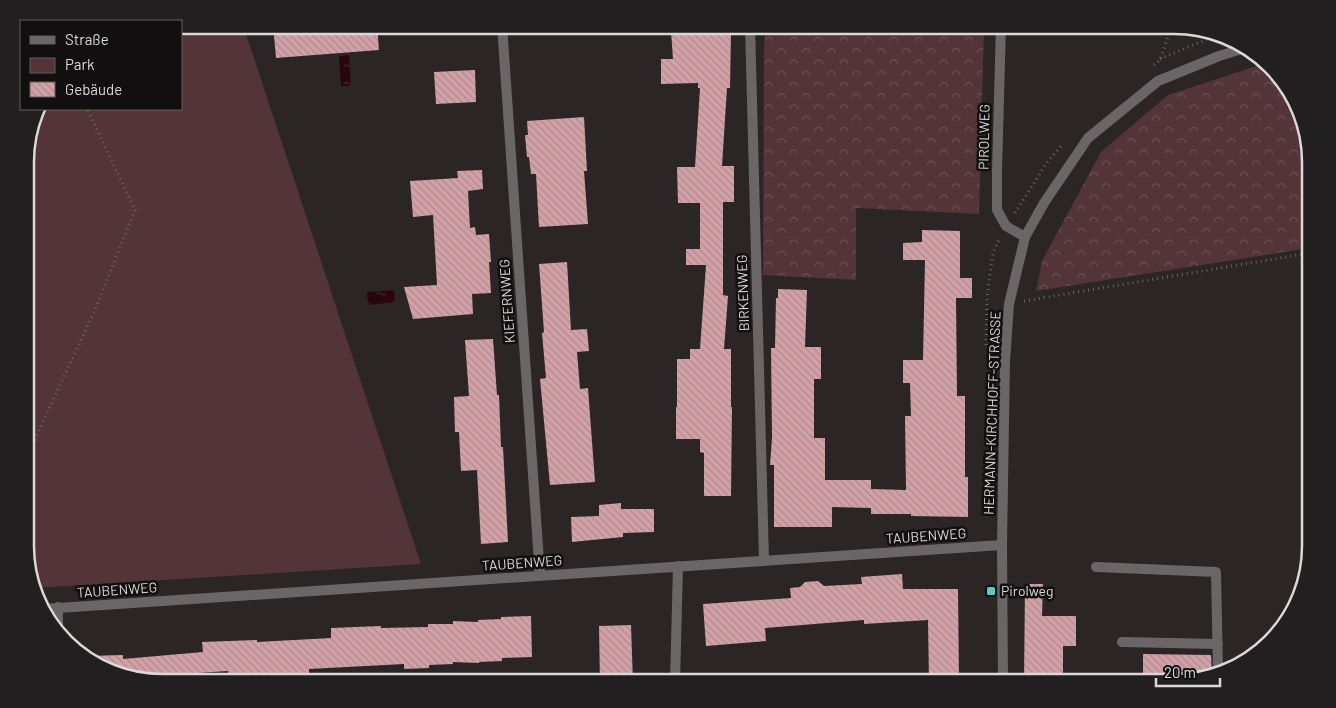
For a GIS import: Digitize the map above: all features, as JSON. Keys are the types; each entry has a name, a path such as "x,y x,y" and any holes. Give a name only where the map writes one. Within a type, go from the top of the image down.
{"street":[{"name":"KIEFERNWEG","path":"503,34 540,576"},
{"name":"BIRKENWEG","path":"750,34 764,560"},
{"name":"PIROLWEG","path":"1001,34 997,210 1006,226 1025,236"},
{"name":"HERMANN-KIRCHHOFF-STRASSE","path":"1003,674 1002,545 1005,362 1009,304 1025,236 1044,203 1088,138 1158,82 1219,56 1237,51"},
{"name":"TAUBENWEG","path":"50,608 1002,545"},
{"path":"675,674 678,566"},
{"path":"1096,567 1216,572 1218,666"},
{"path":"58,607 58,621"},
{"path":"1122,642 1218,644"}],"path":[{"path":"1160,60 1208,39"},
{"path":"34,441 94,312 135,210 87,110"},
{"path":"1009,304 1302,254"}],"green space":[{"path":"182,34 246,34 421,564 41,588 36,571 34,546 34,153 38,129 45,110 182,110"},
{"path":"765,34 984,34 979,214 856,208 856,280 763,275"},
{"path":"1258,66 1265,71 1285,98 1298,129 1302,162 1302,249 1036,291 1042,261 1101,152 1168,95"}],"water":[{"path":"349,55 351,86 341,86 339,56"},
{"path":"394,290 395,302 368,305 367,292"}],"building":[{"path":"274,34 378,34 379,50 276,58"},
{"path":"671,34 731,34 730,88 727,88 722,166 734,166 734,202 723,202 723,295 728,296 724,349 731,349 731,496 704,496 704,453 700,452 700,439 676,439 677,359 690,359 690,349 700,349 706,265 686,265 686,249 700,249 700,203 678,203 677,167 695,167 700,88 698,88 698,83 661,84 661,59 673,59"},
{"path":"475,70 476,102 436,104 434,72"},
{"path":"584,117 587,171 584,171 588,224 539,227 536,174 531,174 529,157 527,157 525,135 528,135 527,121"},
{"path":"482,170 483,189 468,191 470,228 475,227 476,235 489,234 491,293 472,294 473,314 413,319 404,287 437,285 433,215 413,217 410,181 458,178 457,171"},
{"path":"922,230 960,231 960,278 972,278 972,298 956,298 957,396 965,396 965,477 968,477 968,517 871,514 871,508 832,507 832,527 774,527 774,465 770,465 772,438 771,348 775,348 776,298 778,298 778,289 807,290 805,347 821,347 821,379 814,379 814,438 825,438 825,480 871,480 871,489 906,490 905,416 911,416 910,383 903,383 903,360 923,360 925,260 903,260 903,243 922,242"},
{"path":"567,262 571,330 587,329 589,351 577,352 580,389 588,388 595,482 550,485 540,379 546,378 539,264"},
{"path":"493,339 497,395 499,395 501,447 503,447 508,542 481,544 477,470 461,471 459,432 455,432 454,397 469,396 465,340"},
{"path":"621,503 621,509 654,509 654,532 623,533 623,537 572,542 571,517 599,516 599,505"},
{"path":"902,574 903,589 958,589 959,674 929,674 928,620 864,624 864,620 765,628 766,641 706,646 703,604 791,598 790,588 800,587 805,582 818,581 824,586 862,584 861,577"},
{"path":"1025,584 1043,584 1042,616 1076,616 1076,646 1063,646 1063,674 1024,674"},
{"path":"531,616 532,657 502,658 502,661 479,663 453,662 453,664 429,665 429,668 404,669 404,664 309,669 309,674 228,674 228,671 162,674 129,670 96,656 123,655 123,659 203,652 202,642 257,640 257,642 331,638 331,628 428,627 428,624 453,624 453,621 478,622 478,620 501,619 501,617"},
{"path":"631,625 633,674 600,674 599,626"},
{"path":"1143,654 1211,655 1212,668 1199,672 1143,674"}],"place":[{"name":"Pirolweg","path":"991,591"}]}
